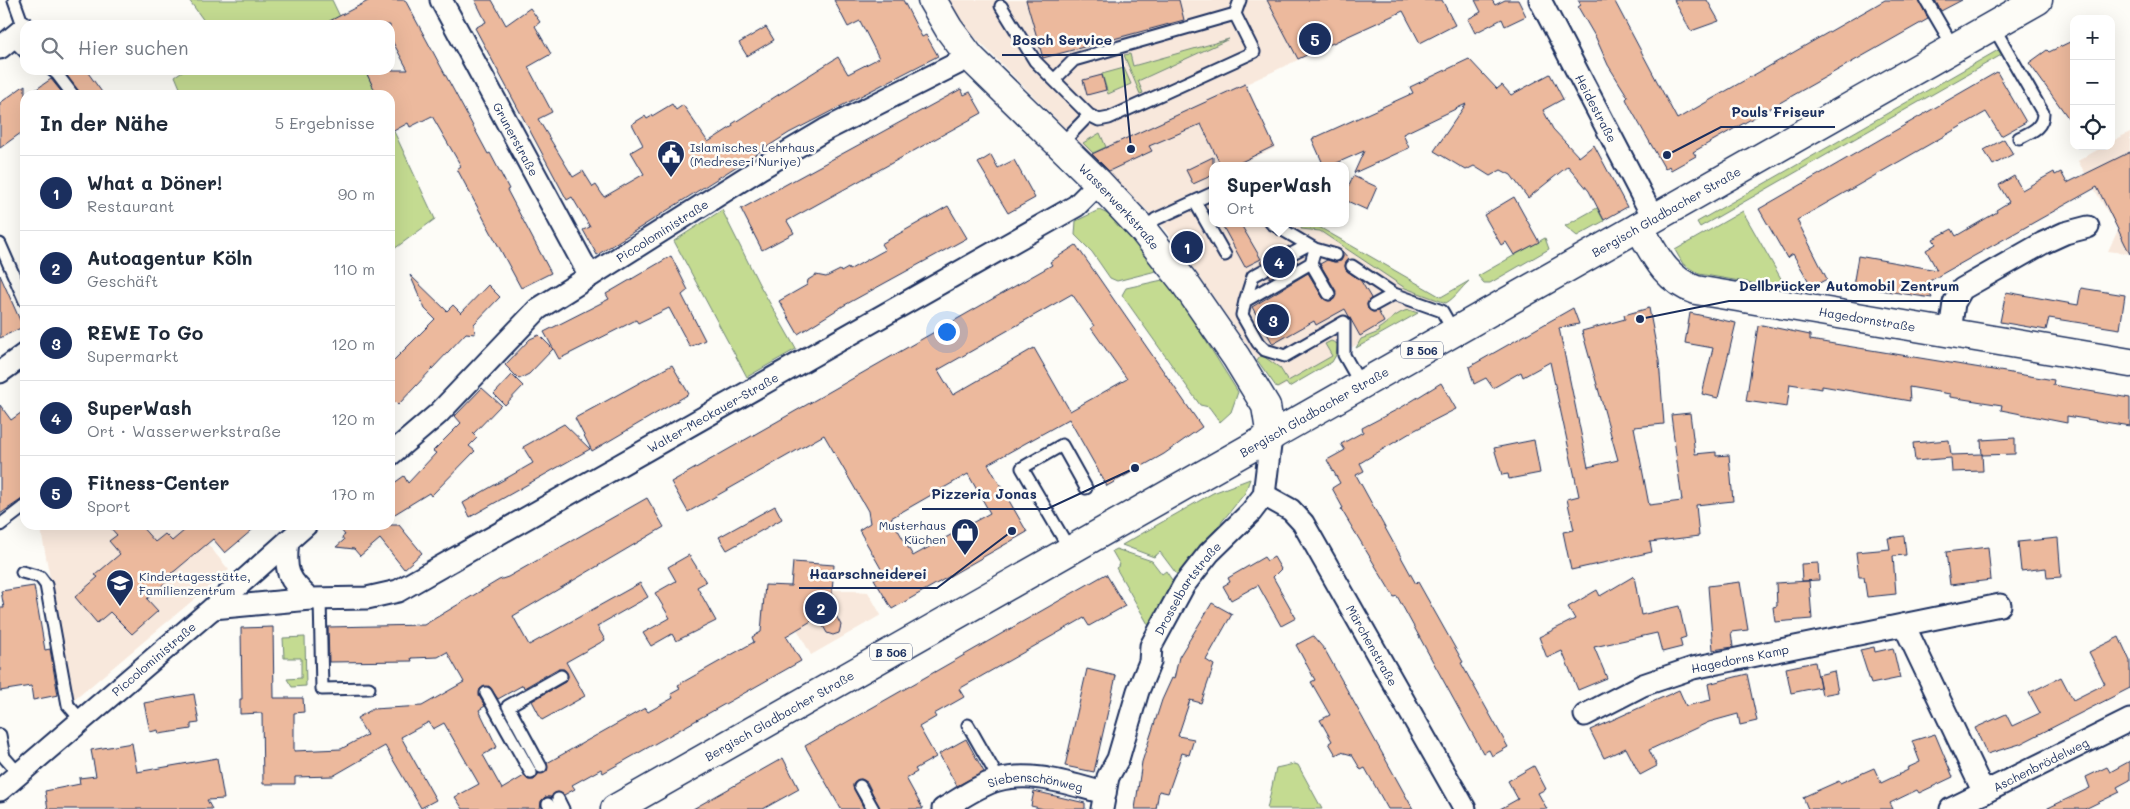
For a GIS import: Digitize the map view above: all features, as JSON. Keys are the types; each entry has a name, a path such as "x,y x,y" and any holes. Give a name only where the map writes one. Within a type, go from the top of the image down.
{"main road":[{"name":"Wasserwerkstraße","path":"932,0 948,29 970,57 1099,183 1143,230 1184,282 1247,350 1266,406 1272,436"},
{"name":"Bergisch Gladbacher Straße","path":"615,809 2038,0"},
{"name":"Hagedornstraße","path":"1646,223 1662,268 1682,286 1696,290 2130,363"}],"street":[{"name":"Grunerstraße","path":"441,0 590,276"},
{"name":"Heidestraße","path":"1540,0 1646,223"},
{"name":"Piccoloministraße","path":"395,451 438,414 538,309 761,168 826,130 970,57"},
{"name":"Walter-Meckauer-Straße","path":"213,608 235,605 366,598 398,591 1076,206 1099,183"},
{"path":"1950,332 1954,303 1962,289 2043,243 2065,233 2088,227"},
{"path":"0,372 20,358"},
{"path":"1264,495 1272,436"},
{"name":"Drosselbartstraße","path":"1103,801 1108,777 1118,759 1135,699 1150,662 1151,646 1184,585 1209,553 1251,512 1264,495"},
{"name":"Märchenstraße","path":"1264,495 1291,510 1303,523 1465,809"},
{"name":"Piccoloministraße","path":"0,790 213,608 300,530"},
{"path":"288,541 287,569 291,580 315,600"},
{"name":"Hagedorns Kamp","path":"1585,715 1644,686 1693,668 2000,605"},
{"path":"1904,625 1984,794"},
{"name":"Aschenbrödelweg","path":"1951,809 2130,720"},
{"name":"Siebenschönweg","path":"943,809 997,780 1012,777 1036,778 1103,801"}],"lane":[{"path":"11,42 14,0"},
{"path":"1002,6 1035,61 1089,115 1099,120 1109,118 1254,52 1235,14 1240,0"},
{"path":"1926,0 1954,48"},
{"path":"1054,80 1074,60 1235,14"},
{"path":"1993,26 2043,113 2043,120 2039,127 2019,138"},
{"path":"59,75 69,90"},
{"path":"1060,145 1089,115"},
{"path":"1143,230 1156,219 1209,195"},
{"path":"1195,202 1209,227"},
{"path":"1209,227 1225,255"},
{"path":"1278,227 1312,247 1336,255"},
{"path":"0,244 20,290"},
{"path":"1293,253 1312,247"},
{"path":"1312,247 1311,263 1328,294"},
{"path":"1245,301 1311,263"},
{"path":"1352,266 1394,294 1442,312 1454,332"},
{"path":"1264,270 1253,276 1242,315 1247,350 1265,350 1285,356 1344,318 1344,355 1361,385"},
{"path":"1374,305 1394,294"},
{"path":"1070,550 1022,468 1062,445 1086,488"},
{"path":"0,525 20,510"},
{"path":"22,572 40,577 46,585 68,705 82,721"},
{"path":"315,600 322,689 369,688"},
{"path":"486,693 536,770 508,706 561,676"},
{"path":"968,725 993,769 997,780"},
{"path":"0,735 4,756 19,774"},
{"path":"860,786 873,809"}],"shaded area":[{"path":"947,0 1379,0 1388,18 1246,84 1275,148 1244,162 1209,162 1209,227 1320,227 1441,297 1278,389 1167,231 958,20"},
{"path":"2130,132 2130,254 2108,251 2118,230 2078,161 2097,150 2115,150 2115,140"},
{"name":"Kindertagesstätte, Familienzentrum","path":"41,530 196,530 229,570 73,701"},
{"path":"764,585 868,592 881,615 811,655 797,629 785,622 761,620"}],"green space":[{"path":"189,0 332,0 342,20 203,20"},
{"path":"1229,39 1138,81 1143,93 1140,94 1124,55 1130,54 1133,66"},
{"path":"2000,49 2003,54 1700,227 1697,222"},
{"path":"1124,68 1131,84 1108,94 1102,74"},
{"path":"367,75 375,90 181,90 175,76"},
{"path":"1100,133 1106,147 1093,153 1083,143"},
{"path":"395,134 435,219 395,248"},
{"path":"1597,208 1604,221 1577,236 1565,226"},
{"path":"722,210 759,284 796,349 747,377 674,241"},
{"path":"1099,210 1108,214 1160,270 1117,281 1110,278 1092,252 1075,235 1076,221"},
{"path":"1743,211 1787,289 1699,274 1683,264 1675,250"},
{"path":"1302,227 1319,227 1441,297 1469,281 1446,303 1405,288 1320,231 1301,229"},
{"path":"1545,238 1549,249 1490,283 1484,283 1478,276"},
{"path":"1167,279 1238,392 1231,412 1220,422 1209,407 1200,405 1122,295 1126,288"},
{"path":"1409,310 1418,313 1356,348 1361,339 1379,332 1378,329 1393,318"},
{"path":"1331,341 1338,344 1336,355 1332,362 1289,387 1286,383 1277,388 1257,360 1260,356 1263,356 1280,368 1288,381 1332,356 1325,344"},
{"path":"1250,479 1245,493 1178,576 1160,552 1154,557 1122,545 1213,493"},
{"path":"1116,549 1152,561 1162,574 1166,571 1174,583 1149,626 1116,568 1120,565 1112,551"},
{"path":"305,637 306,686 292,687 287,679 301,678 301,658 284,658 283,638"},
{"path":"1294,764 1298,765 1322,809 1267,809 1276,768"}],"building":[{"path":"370,0 405,0 488,154 490,153 509,189 507,190 551,273 521,288 457,169 461,166 432,116 410,127 408,123 395,130 395,90 375,90 367,75 395,75 395,70 408,70 395,46 395,20 332,20"},
{"path":"475,0 492,0 506,25 530,8 540,22 535,26 551,54 528,67 552,112 538,119 573,177 583,171 593,187 596,185 604,197 644,174 631,152 643,145 632,124 645,116 647,119 672,104 676,110 683,105 708,142 733,126 732,124 838,57 848,74 879,58 860,21 848,27 834,0 903,0 922,37 926,35 938,56 789,133 597,255 583,230 590,227 572,197 567,200 475,28 486,22"},
{"path":"1026,0 1179,0 1184,20 1043,58"},
{"path":"1267,0 1442,0 1455,25 1420,43 1403,11 1298,59"},
{"path":"1475,0 1492,0 1495,5 1505,0 1518,0 1526,16 1505,26 1502,19 1475,33 1468,19 1481,12"},
{"path":"1578,0 1614,0 1677,119 1885,0 1919,0 1928,19 1693,152 1696,156 1671,170 1669,166 1665,169 1632,111 1626,99 1628,97 1608,65 1596,38 1578,7 1581,5"},
{"path":"1674,0 1707,0 1719,21 1691,31"},
{"path":"1935,0 1962,0 1941,11"},
{"path":"766,27 774,40 747,56 739,43"},
{"path":"2070,42 2070,120 2029,63 2047,50 2049,52"},
{"path":"1469,59 1497,89 1502,85 1511,95 1550,74 1563,99 1543,110 1553,129 1579,157 1594,145 1627,207 1604,220 1589,191 1568,166 1528,198 1511,175 1501,170 1490,176 1474,166 1466,170 1434,151 1466,104 1403,134 1409,148 1354,173 1364,151 1339,162 1322,162 1312,139 1413,93 1410,87"},
{"path":"1997,72 2026,122 2001,136 1986,112 1797,220 1827,279 1812,287 1793,254 1787,258 1759,209"},
{"path":"66,75 90,75 100,90 77,90"},
{"path":"1102,75 1106,90 1087,95 1083,80"},
{"path":"51,79 60,90 35,90"},
{"path":"1245,84 1274,146 1241,162 1219,162 1201,124 1149,146 1152,151 1109,171 1092,154"},
{"path":"25,85 25,90 20,90 20,134 0,148 0,103"},
{"path":"961,89 964,95 970,92 982,113 787,221 794,233 762,250 741,209"},
{"path":"2004,139 2013,154 1993,165 1984,150"},
{"path":"2130,152 2130,254 2097,187 1926,283 1932,298 1853,286 1858,256 1937,270 1926,250 1936,244 1933,239 1952,229 1956,236 1997,212 1996,210 2009,202 1999,185 2014,176 2022,190 2054,172 2055,175 2061,172 2067,183"},
{"path":"991,155 998,168 1014,160 1035,198 1008,213 978,163"},
{"path":"1213,157 1213,162 1209,162 1209,177 1193,184 1186,170"},
{"path":"1353,176 1377,187 1367,210 1349,202 1349,185"},
{"path":"1514,197 1539,242 1514,255 1506,242 1501,245 1484,215"},
{"path":"948,206 967,238 843,306 798,334 779,301 807,285 808,280 816,275 826,277 840,270 841,272 848,268 849,270 885,250 881,244"},
{"path":"1223,227 1242,227 1261,259 1245,267"},
{"path":"1076,245 1202,427 1164,454 1107,486 1069,419 988,464 1027,532 892,609 874,579 884,574 859,530 870,523 868,511 824,435 688,512 671,482 1052,265 1050,262","holes":["1072,294 1094,326 1091,328 1127,379 1070,411 1034,348 953,395 938,370","968,474 990,513 913,556 891,518"]},
{"path":"1289,246 1286,252 1287,257 1298,262 1269,278 1270,266 1260,262"},
{"path":"1342,251 1349,259 1345,265 1346,270 1361,281 1371,298 1367,304 1368,309 1373,312 1378,311 1384,322 1360,336 1345,309 1316,325 1314,321 1273,344 1252,307 1308,273 1323,298 1329,301 1333,300 1336,291 1320,264 1327,260 1341,261 1343,257"},
{"path":"671,256 688,290 682,295 705,340 690,347 669,308 638,323 636,320 559,359 544,332 609,299 606,294"},
{"path":"0,275 20,320 20,328 0,338"},
{"path":"410,275 447,311 453,305 461,313 488,285 500,297 474,324 475,334 466,333 398,405 395,402 395,359 435,319 425,309"},
{"path":"2081,288 2125,295 2120,329 2049,318 2046,330 2000,322 2006,292 2078,305"},
{"path":"1573,308 1579,324 1559,328 1588,467 1618,460 1582,331 1625,319 1624,315 1649,308 1659,361 1664,424 1634,427 1649,505 1682,501 1671,415 1690,413 1695,454 1716,452 1716,456 1729,455 1733,501 1696,505 1699,536 1650,542 1652,552 1571,570 1563,532 1574,530 1567,499 1579,496 1550,362 1523,377 1521,372 1493,388 1486,378 1474,384 1469,367"},
{"path":"1690,313 1736,323 1718,398 1702,394 1713,348 1685,343"},
{"path":"1762,325 1810,335 1810,340 2054,380 2053,385 2130,398 2130,426 2067,416 2067,423 2001,410 2002,405 1950,397 1950,394 1909,387 1910,401 1822,386 1822,389 1790,384 1787,407 1746,401 1758,326"},
{"path":"539,335 553,349 529,374 519,379 505,365 530,339"},
{"path":"672,365 689,394 592,451 575,418"},
{"path":"512,375 523,386 505,405 494,394"},
{"path":"1441,383 1456,409 1415,430 1360,463 1364,471 1356,475 1416,584 1418,582 1463,662 1461,663 1508,747 1492,756 1489,750 1483,753 1397,596 1394,597 1341,509 1343,508 1332,488 1340,483 1327,460 1345,450 1341,444 1363,432 1362,428 1402,407"},
{"path":"482,388 501,405 473,434 477,438 469,446 475,451 431,496 429,493 395,514 395,482 404,476 408,483 436,453 433,451 461,423 455,416"},
{"path":"0,405 11,420 20,414 20,500 0,514"},
{"path":"564,424 590,449 470,517 463,503 533,463 523,447"},
{"path":"2015,438 2015,454 1982,455 1981,440"},
{"path":"1534,440 1540,473 1509,479 1508,474 1502,475 1494,448"},
{"path":"1949,440 1951,455 1982,454 1983,471 1952,472 1951,458 1915,461 1913,443"},
{"path":"647,498 664,527 513,616 529,645 640,583 648,597 597,626 605,640 566,662 585,696 542,720 532,701 565,682 568,676 564,669 557,669 524,688 523,685 498,699 489,686 480,689 479,696 485,706 479,710 497,747 483,755 502,789 524,776 528,780 534,780 538,774 547,771 547,763 645,708 648,712 673,698 671,694 680,689 678,685 754,642 752,637 761,632 765,585 791,586 793,562 834,565 831,606 841,625 839,633 833,635 827,633 818,617 786,636 801,661 603,773 601,769 572,785 575,789 564,795 558,792 551,797 545,797 541,801 540,809 463,809 455,797 479,784 444,723 433,729 429,722 401,737 436,800 421,808 385,746 333,776 295,777 295,784 263,784 262,713 240,714 240,699 242,699 241,628 273,627 274,698 303,698 304,712 294,713 294,751 341,749 367,735 357,718 373,709 422,706 464,682 447,652 438,657 411,658 412,661 329,662 328,627 424,625 499,580 508,577"},
{"path":"775,506 782,519 727,550 719,537"},
{"path":"395,525 399,525 422,553 404,569 380,539 360,556 354,549 336,547 344,540 342,537 345,535 341,530 395,530"},
{"path":"112,530 144,530 155,542 165,534 172,541 185,530 252,530 225,553 213,539 164,580 166,582 147,599 158,611 132,634 110,612 97,623 75,597 98,577 95,575 120,554 109,541 117,535"},
{"path":"1904,536 1906,555 1893,556 1896,594 1867,597 1864,577 1859,577 1856,552 1890,549 1888,538"},
{"path":"2058,538 2061,577 2047,578 2046,568 2021,571 2018,542"},
{"path":"1988,547 1991,580 1950,585 1946,552"},
{"path":"689,555 706,582 697,587 716,621 676,641 672,634 651,646 643,633 670,618 655,593 676,581 668,567"},
{"path":"1264,557 1267,561 1274,557 1281,569 1273,577 1296,618 1281,626 1258,585 1231,600 1223,586 1230,582 1228,578"},
{"path":"1818,563 1819,580 1802,581 1801,564"},
{"path":"1106,574 1125,606 1089,626 1084,618 959,689 964,697 934,714 936,717 919,727 936,757 915,769 917,772 906,778 923,809 880,809 867,782 861,779 854,782 853,786 864,809 841,809 805,746"},
{"path":"1634,576 1641,615 1679,606 1686,637 1680,639 1682,647 1662,652 1657,633 1594,647 1607,678 1578,690 1562,651 1547,658 1539,637 1575,619 1568,607 1597,590 1600,596"},
{"path":"1809,581 1812,619 1775,622 1773,607 1777,606 1776,583"},
{"path":"1740,582 1748,630 1731,632 1733,647 1713,650 1708,586"},
{"path":"34,586 45,650 50,649 58,695 33,700 31,686 0,691 0,608 4,608 1,591"},
{"path":"1212,603 1232,614 1206,660 1214,665 1201,703 1190,700 1178,736 1194,739 1189,755 1182,753 1168,793 1159,791 1156,809 1135,809 1142,762 1162,700 1172,678 1174,679 1179,657"},
{"path":"1313,636 1325,650 1413,809 1388,809 1365,768 1361,770 1352,755 1341,752 1336,755 1329,743 1332,741 1320,720 1330,715 1311,682 1315,680 1296,645"},
{"path":"2119,637 2130,661 2130,688 2020,744 1987,754 1975,728 2006,714 2012,726 2040,713 2029,693 2061,677 2073,700 2105,684 2089,652"},
{"path":"1874,647 1875,652 1893,648 1900,678 1871,684 1860,650"},
{"path":"1815,662 1820,687 1791,693 1786,668"},
{"path":"1087,669 1116,676 1094,772 1065,766"},
{"path":"1834,671 1838,692 1822,695 1818,675"},
{"path":"1747,674 1757,721 1740,725 1738,714 1709,722 1649,750 1657,766 1640,775 1626,748 1604,758 1590,730 1679,690 1686,706 1711,700 1708,684"},
{"path":"194,694 199,723 191,724 191,729 159,734 158,730 150,732 144,703"},
{"path":"1935,734 1953,777 1919,793 1917,790 1890,803 1893,809 1808,809 1803,797 1839,781 1840,783 1874,768 1881,783 1908,770 1907,768 1920,762 1912,741"},
{"path":"966,739 984,772 957,786 939,754"},
{"path":"132,743 137,772 217,758 224,799 207,800 212,809 48,809 45,791 80,784 79,778 96,776 91,750"},
{"path":"783,758 799,789 763,809 693,809"},
{"path":"2130,761 2130,780 2117,787 2120,792 2085,809 2046,809 2090,788 2086,777 2107,767 2110,772"},
{"path":"1534,766 1546,789 1538,793 1547,809 1500,809 1518,799 1508,781"},
{"path":"1034,791 1085,803 1085,809 1044,809 1031,806"}],"place":[{"name":"Fitness-Center","path":"1315,39"},
{"name":"Bosch Service","path":"1131,149"},
{"name":"Pouls Friseur","path":"1667,155"},
{"name":"Islamisches Lehrhaus (Medrese-i Nuriye)","path":"671,178"},
{"name":"What a Döner!","path":"1187,247"},
{"name":"SuperWash","path":"1279,262"},
{"name":"Dellbrücker Automobil Zentrum","path":"1640,319"},
{"name":"REWE To Go","path":"1273,320"},
{"name":"Pizzeria Jonas","path":"1135,468"},
{"name":"Haarschneiderei","path":"1012,531"},
{"name":"Musterhaus Küchen","path":"965,556"},
{"name":"Kindertagesstätte, Familienzentrum","path":"120,607"},
{"name":"Autoagentur Köln","path":"821,608"}]}
